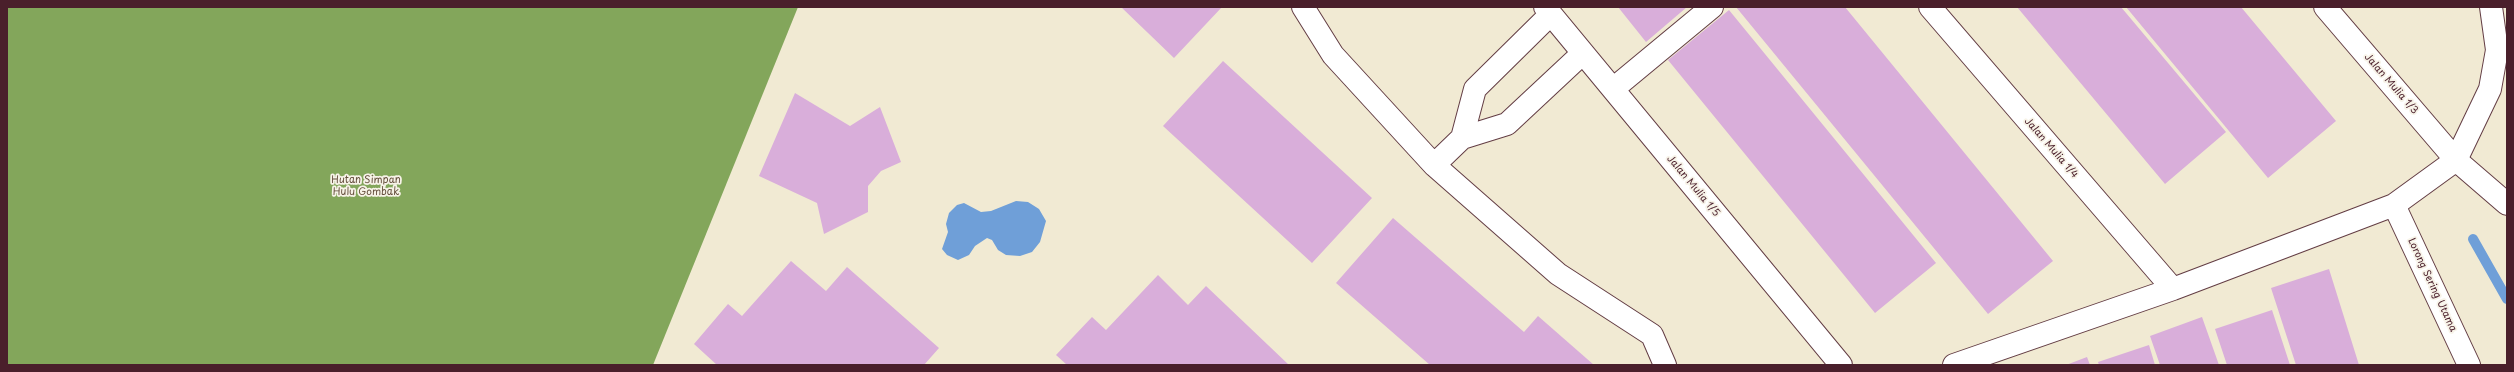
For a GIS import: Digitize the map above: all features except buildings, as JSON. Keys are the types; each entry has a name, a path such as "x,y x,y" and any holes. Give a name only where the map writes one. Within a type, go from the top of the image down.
{"street":[{"path":"1303,7 1333,55 1434,165 1558,274 1652,335 1665,365"},
{"path":"1613,89 1712,7"},
{"name":"Jalan Mulia 1/4","path":"1930,7 2172,289"},
{"name":"Jalan Mulia 1/3","path":"2325,7 2456,160 2507,204"},
{"path":"1954,365 2172,289 2394,205 2456,160 2490,89 2497,50 2491,7"},
{"path":"1462,138 1475,88 1548,10"},
{"name":"Jalan Mulia 1/5","path":"1548,10 1841,365"},
{"path":"1434,165 1462,138 1508,124 1583,53"},
{"name":"Lorong Sering Utama","path":"2394,205 2469,365"}],"green space":[{"name":"Hutan Simpan Hulu Gombak","path":"7,7 798,7 653,365 7,365"}],"water":[{"path":"1016,201 1028,202 1039,209 1046,221 1040,242 1032,252 1020,256 1006,255 998,250 992,240 987,238 975,246 969,255 958,260 947,255 942,249 948,232 946,224 949,213 957,205 964,203 981,212 991,211"}],"waterway":[{"path":"2473,239 2507,299"}]}
